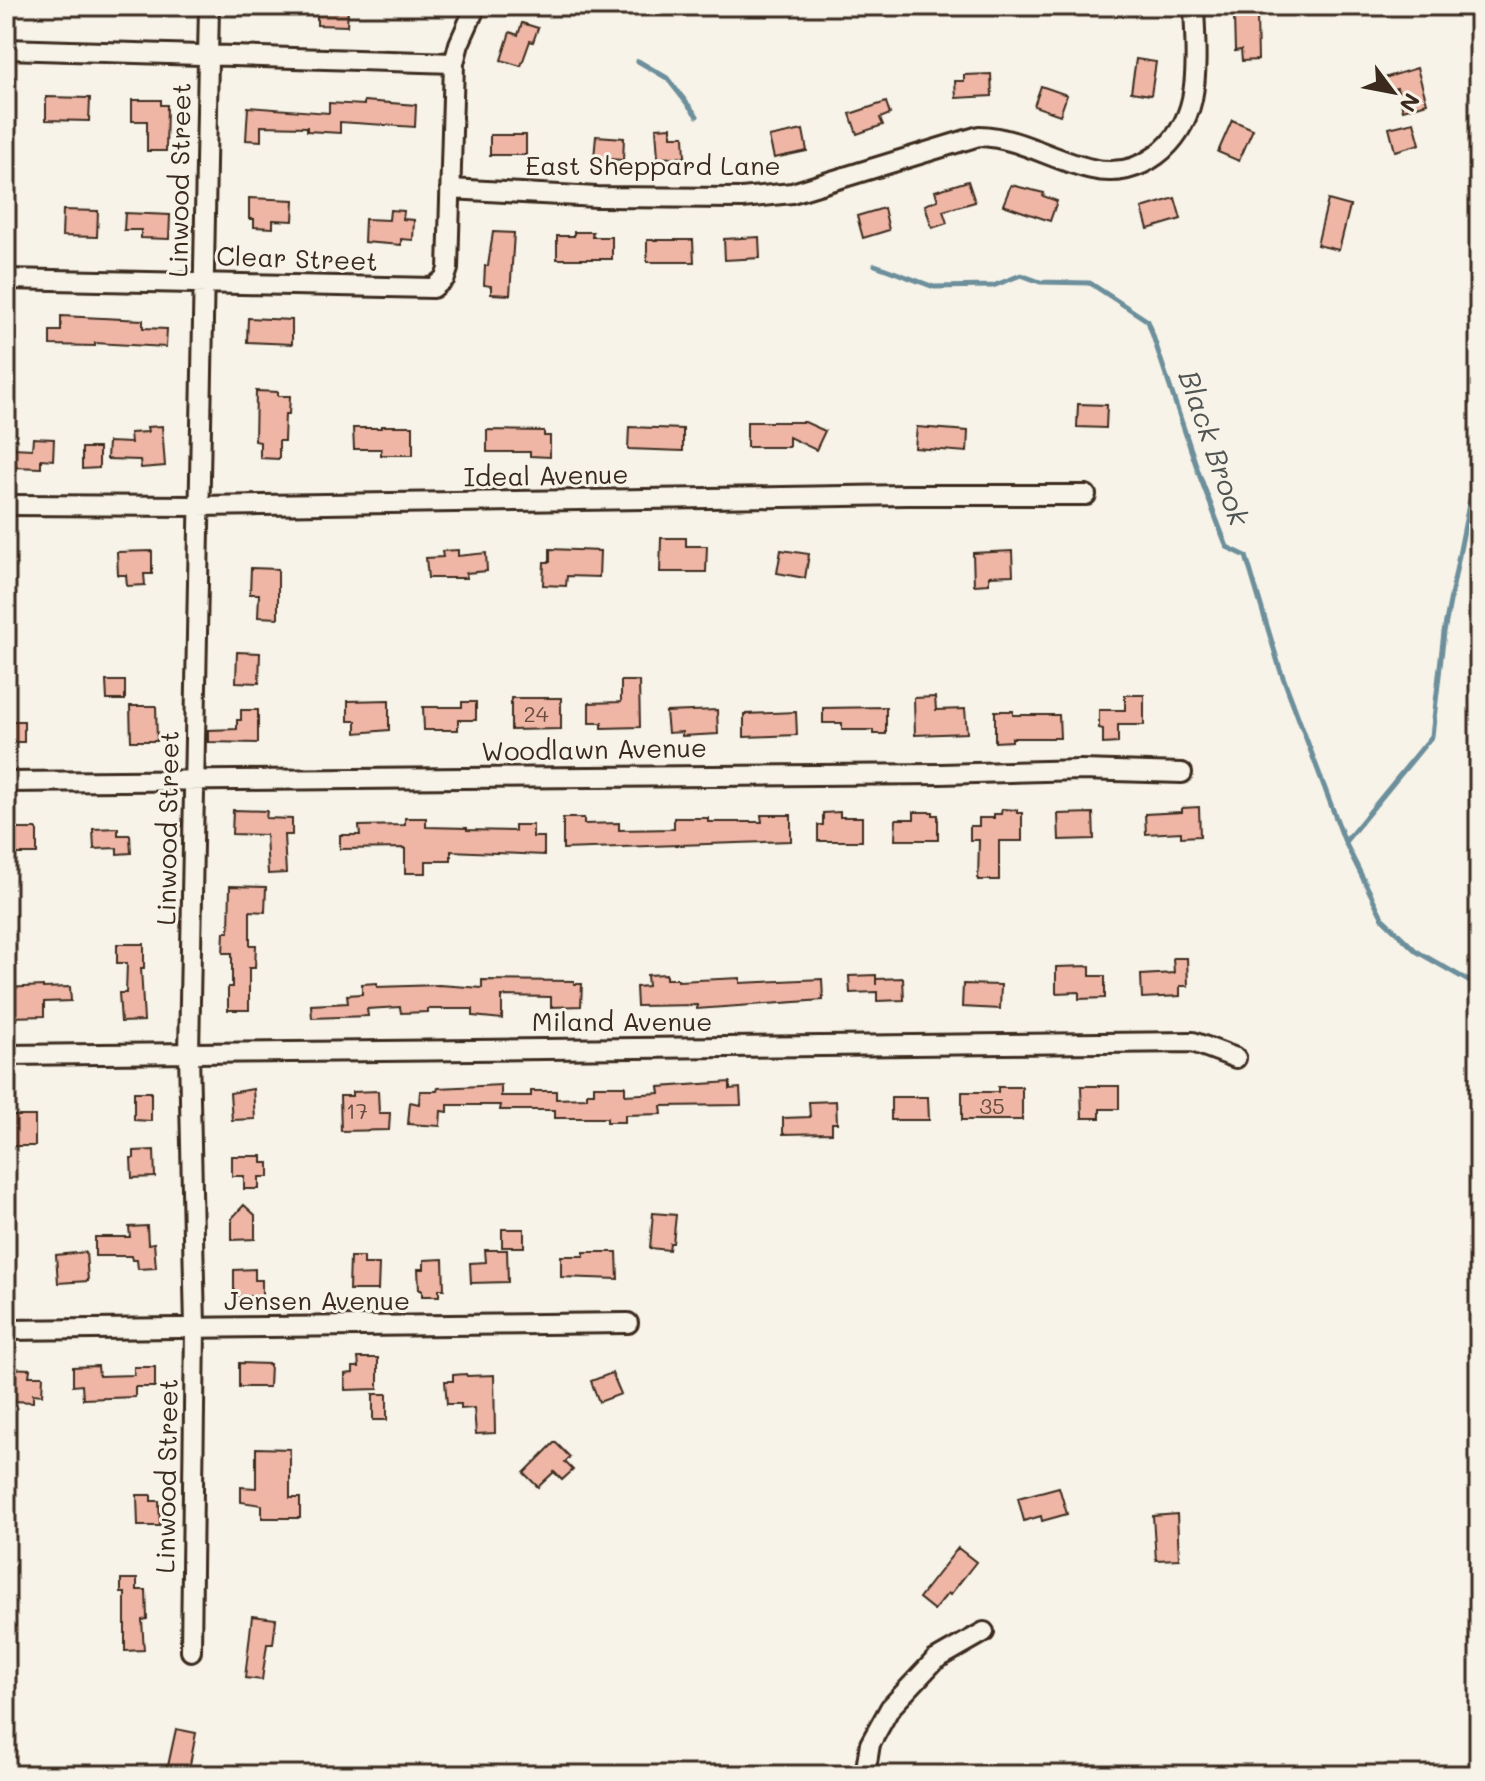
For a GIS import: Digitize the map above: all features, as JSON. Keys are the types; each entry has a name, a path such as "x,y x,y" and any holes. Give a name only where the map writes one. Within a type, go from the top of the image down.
{"street":[{"name":"Linwood Street","path":"191,1651 195,1327 189,1053 209,6"},
{"path":"450,189 454,63 476,6"},
{"name":"East Sheppard Lane","path":"450,189 597,197 755,197 792,193 979,136 1001,138 1090,169 1128,169 1152,160 1167,146 1178,133 1188,112 1194,75 1194,6"},
{"path":"6,49 454,63"},
{"name":"Clear Street","path":"6,279 433,288 445,278 448,269 450,189"},
{"name":"Ideal Avenue","path":"6,505 198,506 1086,495"},
{"name":"Woodlawn Avenue","path":"6,782 941,774 1081,770 1182,773"},
{"name":"Miland Avenue","path":"6,1055 1193,1042 1236,1058"},
{"name":"Jensen Avenue","path":"6,1330 628,1323"},
{"path":"865,1775 870,1744 890,1708 935,1660 984,1632"}],"building":[{"path":"317,6 348,6 347,26 317,25"},
{"path":"1234,16 1257,16 1258,60 1242,61 1241,50 1235,51"},
{"path":"522,23 538,28 521,66 501,60 510,32 518,35"},
{"path":"1136,59 1156,62 1151,95 1131,92"},
{"path":"1417,68 1427,103 1403,110 1397,88 1385,91 1381,79"},
{"path":"991,74 992,96 956,98 955,81 964,81 964,75"},
{"path":"1041,86 1067,95 1060,115 1034,106"},
{"path":"46,97 90,98 89,121 46,120"},
{"path":"132,100 161,100 161,105 167,105 166,151 147,151 147,121 132,121"},
{"path":"364,101 416,105 415,127 340,122 340,133 307,131 307,127 261,126 261,141 246,140 248,107 329,113 329,103 364,105"},
{"path":"886,102 890,114 880,118 883,125 857,134 850,114"},
{"path":"1232,120 1253,129 1239,161 1218,152"},
{"path":"1414,122 1420,144 1395,151 1389,128"},
{"path":"671,127 671,136 684,136 685,157 658,158 656,128"},
{"path":"803,130 807,151 774,158 769,137"},
{"path":"490,135 526,135 526,155 490,155"},
{"path":"596,136 624,138 623,160 594,158"},
{"path":"968,181 975,202 943,211 947,223 932,228 925,205 938,200 935,191"},
{"path":"1011,185 1044,193 1043,196 1057,201 1050,221 1003,205"},
{"path":"249,198 294,200 293,221 273,220 273,228 254,227 254,219 249,219"},
{"path":"1175,198 1181,219 1148,229 1142,208"},
{"path":"1328,200 1350,206 1339,250 1317,245"},
{"path":"884,208 889,230 863,238 857,216"},
{"path":"63,210 98,211 97,237 62,236"},
{"path":"390,210 404,211 403,219 414,220 413,240 401,239 401,245 364,242 365,219 389,220"},
{"path":"125,213 170,215 169,239 141,238 141,230 124,230"},
{"path":"493,232 514,233 510,295 491,294 491,286 484,285"},
{"path":"574,232 593,232 592,237 612,237 612,259 557,259 557,236 574,236"},
{"path":"759,237 760,258 725,260 724,239"},
{"path":"647,240 693,240 694,262 647,262"},
{"path":"61,316 143,320 143,328 167,329 166,347 95,343 95,346 50,345 50,331 61,331"},
{"path":"248,318 292,320 292,344 247,342"},
{"path":"256,391 290,396 289,414 285,414 284,441 279,441 279,459 260,458 260,442 255,441"},
{"path":"1078,404 1107,405 1106,428 1077,427"},
{"path":"747,422 805,422 825,431 816,450 789,437 789,447 747,447"},
{"path":"162,426 165,466 141,468 140,460 107,459 108,442 131,443 130,433 148,432 147,427"},
{"path":"413,426 413,455 381,455 381,449 354,449 353,428"},
{"path":"629,427 683,429 683,451 628,449"},
{"path":"917,427 968,431 967,452 915,448"},
{"path":"487,430 544,431 544,436 550,436 550,457 530,456 530,452 487,452"},
{"path":"33,438 54,439 53,460 41,459 41,468 12,467 13,448 32,449"},
{"path":"82,448 99,448 99,468 82,469"},
{"path":"661,538 686,538 686,546 707,546 706,572 660,572"},
{"path":"550,549 600,551 599,577 567,576 566,586 543,585 544,562 550,562"},
{"path":"458,550 458,556 486,553 487,571 466,573 467,578 428,578 426,558 443,557 442,551"},
{"path":"781,550 809,554 805,578 777,573"},
{"path":"152,551 152,574 144,574 145,585 127,586 126,575 118,575 117,552"},
{"path":"1012,551 1013,575 989,576 989,584 974,585 973,553"},
{"path":"251,568 278,569 278,618 258,617 259,594 250,594"},
{"path":"237,652 260,653 259,683 236,682"},
{"path":"106,681 125,681 125,700 107,700"},
{"path":"621,681 639,681 640,727 602,728 602,723 589,723 589,703 621,702"},
{"path":"1125,695 1144,695 1144,725 1118,725 1118,743 1103,744 1099,710 1125,710"},
{"path":"935,697 936,710 965,709 967,733 915,735 914,698"},
{"path":"511,698 561,698 561,729 511,730"},
{"path":"389,700 389,730 356,733 356,721 348,721 348,701"},
{"path":"462,702 476,702 476,720 458,720 458,730 424,730 423,707 462,707"},
{"path":"130,706 156,706 157,741 131,741"},
{"path":"886,707 886,734 873,734 873,730 842,730 842,723 823,723 823,708"},
{"path":"241,710 258,710 258,743 208,742 208,730 237,729"},
{"path":"717,710 718,734 682,736 682,732 668,733 666,712"},
{"path":"995,711 1013,711 1013,715 1059,715 1060,738 1012,738 1012,741 995,742"},
{"path":"796,712 797,735 744,737 744,714"},
{"path":"6,721 24,721 24,742 6,742"},
{"path":"1199,807 1200,836 1181,837 1181,832 1146,834 1145,814 1182,812 1182,808"},
{"path":"1002,809 1022,813 1022,841 999,841 999,880 978,880 979,840 970,840 970,826 979,826 979,818 994,818 994,814 1001,814"},
{"path":"233,810 267,811 266,818 292,819 292,835 284,835 286,873 268,874 266,835 232,834"},
{"path":"840,812 840,817 862,817 862,841 818,841 818,825 823,825 823,813"},
{"path":"914,812 938,815 938,840 895,840 896,819 914,819"},
{"path":"1093,813 1094,839 1059,840 1058,814"},
{"path":"761,815 791,815 791,841 563,849 563,818 584,818 584,824 619,823 619,830 674,829 674,818 708,818 708,822 762,822"},
{"path":"405,818 426,818 426,827 467,830 515,831 515,825 533,825 533,837 544,837 544,855 451,851 451,861 426,861 426,873 405,873 405,848 340,849 340,835 360,835 359,826 405,825"},
{"path":"118,828 118,835 130,835 131,853 117,854 117,848 94,849 93,829"},
{"path":"13,829 37,829 37,854 13,854"},
{"path":"230,886 266,887 265,912 250,911 250,945 256,945 255,968 249,968 249,1010 228,1010 232,953 223,953 224,932 229,932"},
{"path":"117,944 144,944 144,968 141,968 144,1021 121,1022 119,993 126,993 127,963 117,963"},
{"path":"1173,958 1187,958 1188,986 1180,986 1180,996 1142,998 1141,975 1174,973"},
{"path":"1090,966 1090,976 1105,976 1105,998 1079,999 1079,992 1056,993 1056,967"},
{"path":"666,974 666,979 678,981 740,978 740,983 822,979 823,1000 697,1009 697,1005 637,1006 636,987 648,986 647,975"},
{"path":"876,975 876,979 903,978 904,1000 877,1001 877,992 850,993 849,976"},
{"path":"482,980 574,981 574,984 582,984 581,1006 551,1007 551,997 502,996 502,1019 473,1016 473,1009 428,1009 428,1012 401,1013 400,1007 367,1009 368,1016 312,1018 311,1005 348,1003 347,995 362,994 362,984 377,983 377,987 439,985 482,988"},
{"path":"963,984 1001,985 1000,1009 962,1007"},
{"path":"70,987 71,1001 44,1002 44,1016 11,1017 6,988"},
{"path":"730,1082 730,1089 740,1088 741,1105 661,1106 662,1114 625,1115 625,1122 607,1122 607,1118 555,1118 555,1110 500,1110 501,1105 448,1105 448,1112 441,1111 440,1126 408,1124 410,1102 419,1104 420,1091 437,1091 438,1088 501,1085 501,1096 531,1096 531,1091 556,1091 556,1099 587,1098 587,1093 594,1093 594,1086 625,1086 625,1095 660,1093 659,1087"},
{"path":"1081,1086 1119,1086 1119,1109 1100,1109 1100,1118 1082,1118"},
{"path":"998,1087 1022,1087 1022,1120 962,1120 962,1092 998,1092"},
{"path":"253,1089 255,1119 232,1120 230,1093"},
{"path":"378,1091 379,1113 390,1113 389,1130 341,1131 340,1096 352,1096 352,1092"},
{"path":"134,1092 151,1092 151,1121 134,1120"},
{"path":"891,1097 928,1097 929,1120 891,1120"},
{"path":"836,1101 837,1123 832,1123 832,1133 783,1134 783,1118 810,1117 809,1102"},
{"path":"6,1116 35,1116 35,1146 6,1146"},
{"path":"154,1150 155,1177 132,1178 131,1158 134,1158 134,1151"},
{"path":"232,1156 262,1156 262,1163 269,1163 269,1177 259,1177 259,1189 244,1189 244,1176 232,1176"},
{"path":"244,1205 255,1215 255,1239 232,1240 232,1218"},
{"path":"653,1213 676,1215 673,1243 670,1243 669,1250 650,1248"},
{"path":"147,1226 148,1244 154,1243 156,1268 138,1269 137,1260 132,1260 131,1256 95,1256 95,1237 130,1237 129,1227"},
{"path":"502,1229 524,1229 524,1247 502,1247"},
{"path":"485,1250 507,1250 508,1282 471,1283 470,1263 486,1262"},
{"path":"86,1252 88,1281 58,1283 56,1255"},
{"path":"584,1252 617,1252 618,1279 561,1277 561,1256 584,1256"},
{"path":"350,1257 364,1257 364,1264 379,1264 378,1290 349,1290"},
{"path":"443,1259 444,1289 439,1289 439,1296 422,1296 418,1269 424,1269 424,1260"},
{"path":"255,1269 255,1280 262,1280 262,1296 234,1297 234,1270"},
{"path":"358,1358 378,1358 378,1389 345,1390 345,1374 353,1373 353,1367 359,1367"},
{"path":"239,1363 270,1364 269,1387 239,1387"},
{"path":"98,1366 99,1376 134,1375 134,1367 155,1367 155,1387 135,1387 135,1397 83,1399 82,1385 73,1386 73,1367"},
{"path":"6,1368 30,1369 29,1376 43,1376 42,1395 33,1394 33,1402 13,1401 13,1391 6,1391"},
{"path":"612,1373 621,1394 599,1402 591,1381"},
{"path":"453,1375 494,1375 495,1433 476,1434 474,1408 461,1409 461,1404 447,1404 445,1381 453,1381"},
{"path":"373,1394 387,1394 387,1420 373,1420"},
{"path":"555,1442 570,1457 565,1462 573,1470 562,1480 554,1472 538,1487 524,1473"},
{"path":"256,1448 290,1449 290,1498 300,1498 300,1518 262,1518 262,1505 241,1502 241,1487 256,1488"},
{"path":"1059,1487 1067,1514 1042,1521 1041,1516 1024,1521 1018,1498"},
{"path":"137,1495 151,1495 151,1501 159,1501 160,1526 138,1526"},
{"path":"1177,1514 1179,1559 1156,1560 1153,1516"},
{"path":"958,1548 976,1562 934,1610 919,1598"},
{"path":"121,1579 137,1579 137,1590 146,1590 147,1619 142,1620 144,1650 125,1651 125,1593 121,1593"},
{"path":"252,1616 276,1619 273,1644 267,1644 262,1680 245,1678"},
{"path":"176,1729 196,1733 188,1775 166,1775"}],"waterway":[{"name":"Black Brook","path":"638,61 667,78 697,116"},
{"name":"Black Brook","path":"875,265 934,287 993,286 1021,275 1040,282 1090,283 1148,321 1227,547 1246,556 1280,669 1345,842 1383,919 1416,951 1479,987"},
{"path":"1345,842 1432,736 1444,632 1479,453"}]}
